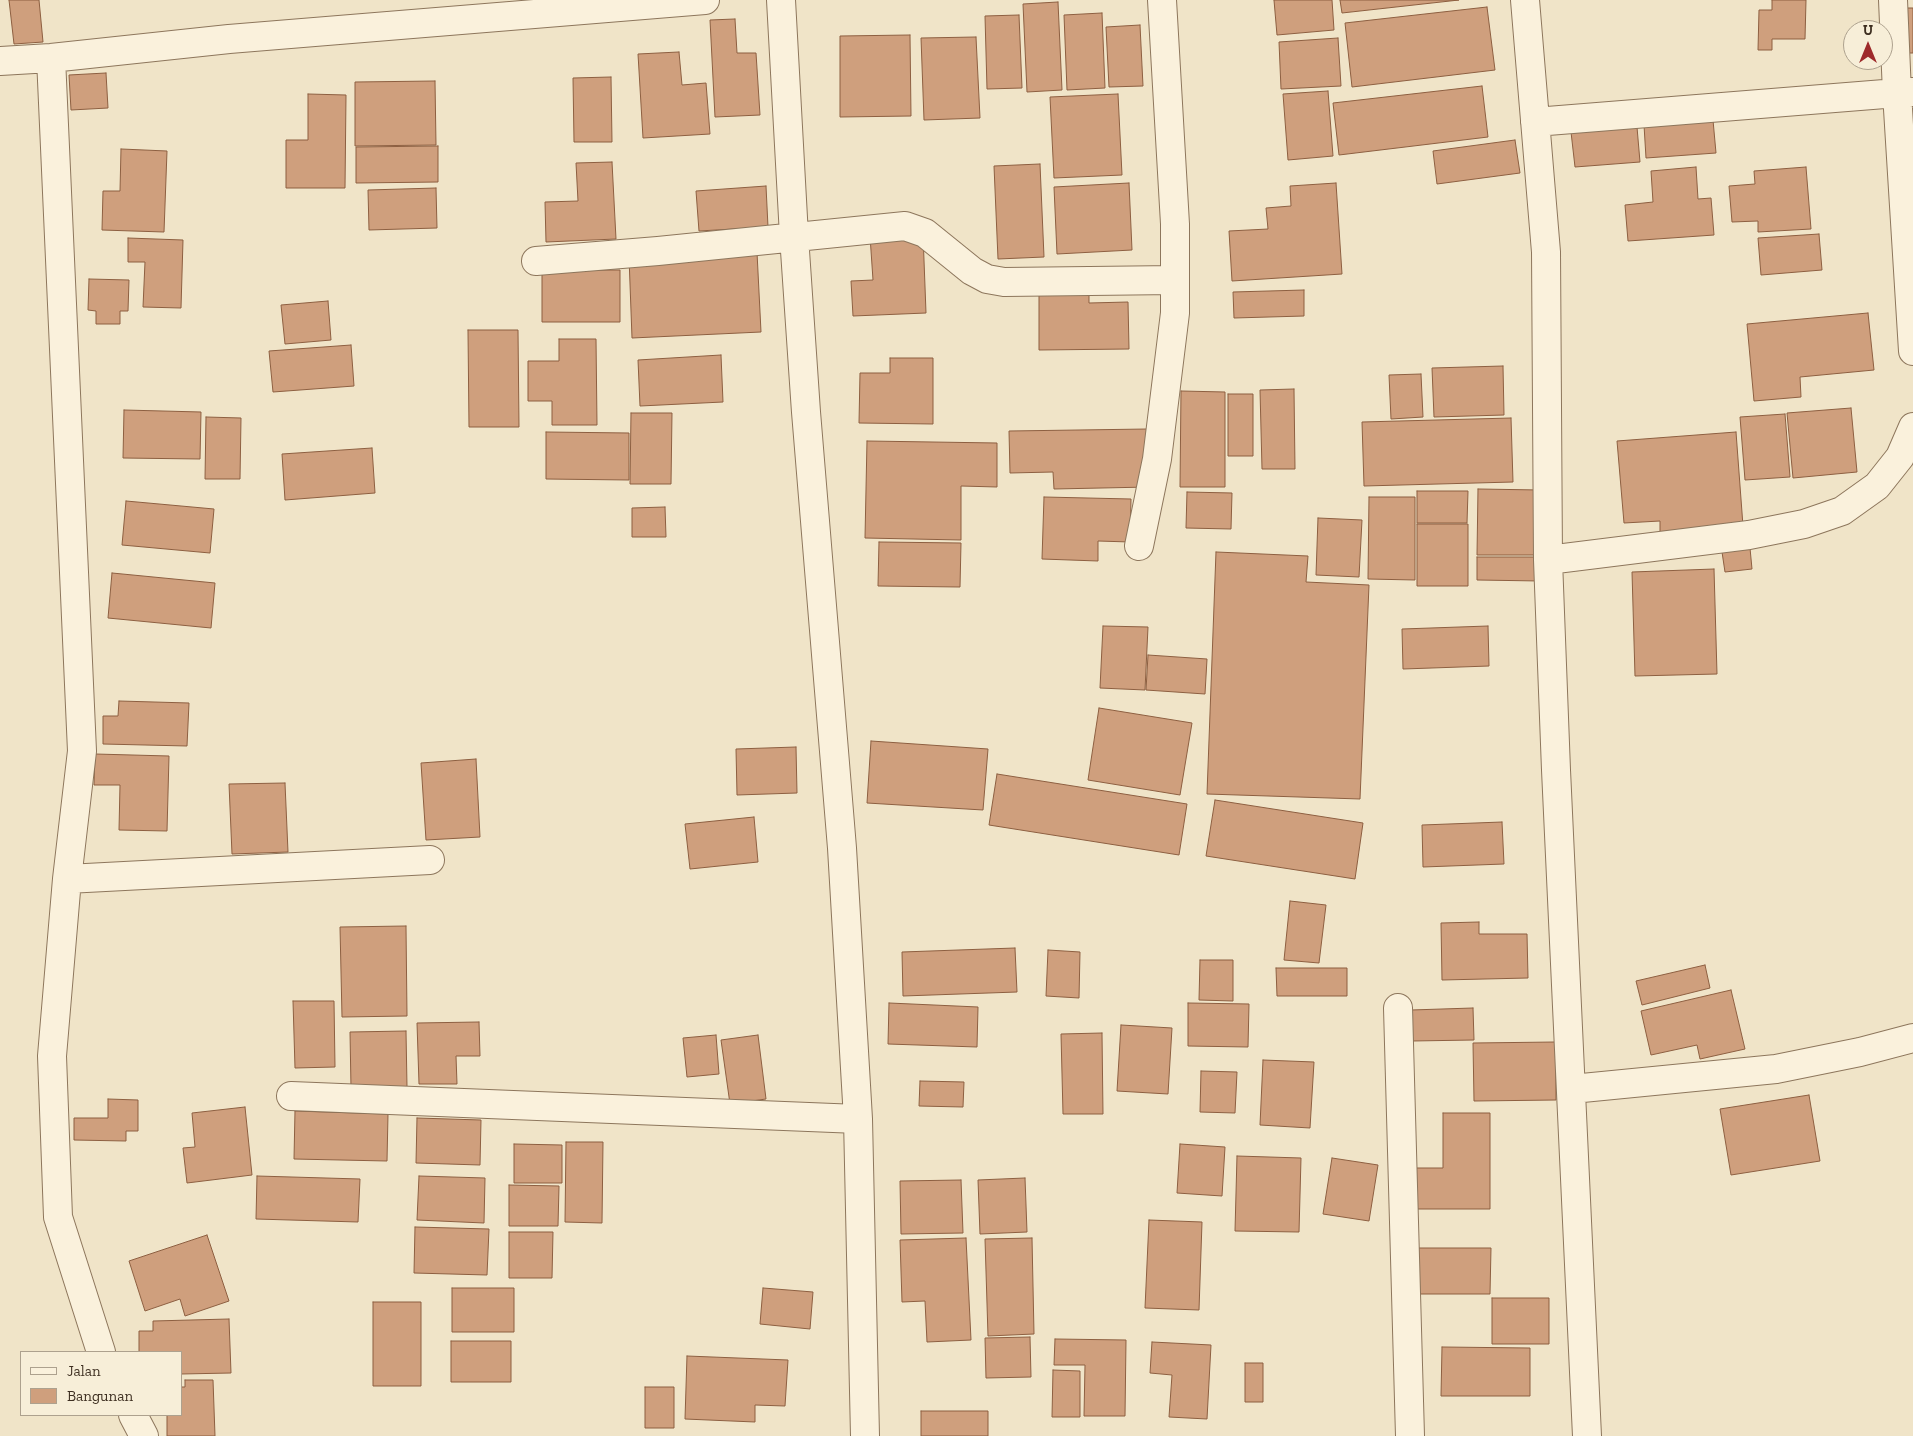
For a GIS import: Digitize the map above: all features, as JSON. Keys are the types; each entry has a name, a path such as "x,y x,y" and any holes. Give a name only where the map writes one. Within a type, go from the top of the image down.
{"street":[{"path":"0,61 51,58 229,39 705,0"},
{"path":"781,0 806,412 842,848 858,1119 865,1436"},
{"path":"1139,546 1157,459 1175,313 1175,224 1162,0"},
{"path":"1525,0 1546,252 1548,560 1587,1436"},
{"path":"1893,0 1905,93 1913,351"},
{"path":"51,58 82,752 67,879 52,1056 58,1216 101,1351"},
{"path":"1535,122 1905,93"},
{"path":"536,261 658,251 905,226 925,233 972,271 987,279 1004,282 1175,280"},
{"path":"1548,560 1749,535 1804,524 1842,511 1877,486 1900,457 1913,427"},
{"path":"67,879 430,860"},
{"path":"1398,1008 1410,1436"},
{"path":"1572,1089 1776,1068 1860,1052 1913,1038"},
{"path":"291,1096 858,1119"},
{"path":"134,1416 144,1436"}],"building":[{"path":"9,0 39,0 43,42 14,44"},
{"path":"1274,0 1332,0 1334,30 1277,35"},
{"path":"1340,0 1459,0 1342,13"},
{"path":"1772,0 1806,0 1805,39 1772,39 1772,50 1758,50 1759,10 1772,10"},
{"path":"1058,2 1062,90 1027,92 1023,4"},
{"path":"1487,7 1495,70 1352,87 1345,23"},
{"path":"1906,8 1913,8 1913,53 1906,53"},
{"path":"1102,13 1105,88 1067,90 1064,15"},
{"path":"1019,15 1022,88 987,89 985,16"},
{"path":"735,19 737,53 756,53 760,115 715,117 710,20"},
{"path":"1140,25 1143,86 1109,87 1106,27"},
{"path":"910,35 911,116 840,117 840,36"},
{"path":"976,37 980,118 924,120 921,38"},
{"path":"1338,38 1341,86 1281,89 1279,42"},
{"path":"679,52 682,85 706,83 710,134 643,138 638,54"},
{"path":"106,73 108,108 71,110 69,75"},
{"path":"611,77 612,142 574,142 573,78"},
{"path":"435,81 436,145 355,146 355,82"},
{"path":"1482,86 1488,137 1339,155 1333,103"},
{"path":"1328,91 1333,156 1288,160 1283,94"},
{"path":"308,94 346,95 345,188 286,188 286,140 308,140"},
{"path":"1118,94 1122,175 1054,178 1050,97"},
{"path":"1713,120 1716,153 1646,158 1644,125"},
{"path":"1637,127 1640,162 1575,167 1571,132"},
{"path":"1515,140 1520,173 1437,184 1433,151"},
{"path":"438,146 438,182 356,183 356,147"},
{"path":"121,149 167,151 164,232 102,230 103,191 120,191"},
{"path":"612,162 616,239 546,242 545,202 578,201 576,163"},
{"path":"1040,164 1044,257 998,259 994,166"},
{"path":"1696,167 1698,199 1711,198 1714,235 1628,241 1625,205 1653,202 1651,171"},
{"path":"1806,167 1811,229 1758,232 1758,221 1732,222 1729,186 1755,184 1754,171"},
{"path":"1129,183 1132,250 1057,254 1054,187"},
{"path":"1336,183 1342,274 1232,281 1229,231 1268,229 1266,208 1291,206 1290,186"},
{"path":"766,186 768,227 699,231 696,191"},
{"path":"436,188 437,228 369,230 368,190"},
{"path":"923,234 926,313 853,316 851,281 873,280 870,236"},
{"path":"1819,234 1822,270 1761,275 1758,238"},
{"path":"128,238 183,240 181,308 143,307 145,262 128,262"},
{"path":"757,252 761,332 632,338 629,257"},
{"path":"542,270 620,270 620,322 542,322"},
{"path":"89,279 129,280 128,311 120,311 120,324 96,324 96,311 88,310"},
{"path":"1089,282 1089,303 1128,302 1129,349 1039,350 1039,283"},
{"path":"1304,290 1304,316 1234,318 1233,292"},
{"path":"328,301 331,340 285,344 281,305"},
{"path":"1868,313 1874,370 1800,377 1801,397 1754,401 1747,324"},
{"path":"468,330 518,330 519,427 469,427"},
{"path":"559,339 596,339 597,425 552,425 552,401 528,401 528,361 559,361"},
{"path":"351,345 354,386 273,392 269,351"},
{"path":"721,355 723,402 640,406 638,360"},
{"path":"890,358 933,358 933,424 859,423 860,373 890,373"},
{"path":"1503,366 1504,415 1434,417 1432,368"},
{"path":"1421,374 1423,417 1391,419 1389,375"},
{"path":"1294,389 1295,469 1262,469 1260,390"},
{"path":"1181,391 1225,392 1225,487 1180,487"},
{"path":"1228,394 1253,394 1253,456 1228,456"},
{"path":"1851,408 1857,472 1793,478 1787,413"},
{"path":"124,410 201,412 200,459 123,458"},
{"path":"631,413 672,413 671,484 630,484"},
{"path":"1785,414 1790,477 1745,480 1740,417"},
{"path":"206,417 241,418 240,479 205,479"},
{"path":"1511,418 1513,482 1364,486 1362,422"},
{"path":"1148,429 1149,487 1054,489 1053,472 1010,473 1009,431"},
{"path":"546,432 629,433 629,480 546,479"},
{"path":"1736,432 1743,526 1660,533 1660,521 1624,523 1617,441"},
{"path":"867,441 997,443 997,487 961,486 961,540 865,538"},
{"path":"372,448 375,493 285,500 282,454"},
{"path":"1478,489 1540,490 1539,555 1477,555"},
{"path":"1417,491 1468,491 1467,523 1417,523"},
{"path":"1187,492 1232,493 1231,529 1186,528"},
{"path":"1044,497 1131,499 1130,542 1098,541 1098,561 1042,559"},
{"path":"1369,497 1415,497 1415,580 1368,579"},
{"path":"126,501 214,509 210,553 122,545"},
{"path":"665,507 666,537 632,537 632,508"},
{"path":"1318,518 1362,520 1359,577 1316,575"},
{"path":"1417,524 1468,524 1468,586 1417,586"},
{"path":"879,542 961,543 960,587 878,586"},
{"path":"1750,548 1752,569 1725,572 1722,552"},
{"path":"1216,552 1308,556 1306,582 1369,585 1360,799 1207,794"},
{"path":"1477,557 1540,557 1540,581 1477,580"},
{"path":"1714,569 1717,674 1635,676 1632,572"},
{"path":"112,573 215,583 211,628 108,618"},
{"path":"1103,626 1148,627 1145,690 1100,688"},
{"path":"1488,626 1489,666 1403,669 1402,629"},
{"path":"1148,655 1207,659 1205,694 1146,690"},
{"path":"119,701 189,703 187,746 103,744 103,716 118,716"},
{"path":"1099,708 1192,723 1180,795 1088,780"},
{"path":"871,741 988,749 983,810 867,803"},
{"path":"796,747 797,793 737,795 736,749"},
{"path":"95,754 169,756 167,831 119,830 120,785 94,785"},
{"path":"476,759 480,837 426,840 421,763"},
{"path":"997,774 1187,804 1179,855 989,825"},
{"path":"285,783 288,852 232,854 229,784"},
{"path":"1215,800 1363,823 1355,879 1206,856"},
{"path":"754,817 758,862 690,869 685,824"},
{"path":"1502,822 1504,864 1423,867 1422,825"},
{"path":"1290,901 1326,905 1319,963 1284,960"},
{"path":"1479,922 1479,934 1527,934 1528,978 1442,980 1441,923"},
{"path":"406,926 407,1016 342,1017 340,927"},
{"path":"1015,948 1017,992 903,996 902,952"},
{"path":"1048,950 1080,952 1079,998 1046,996"},
{"path":"1200,960 1233,960 1233,1001 1199,1000"},
{"path":"1705,965 1710,988 1642,1005 1636,981"},
{"path":"1276,968 1347,968 1347,996 1277,996"},
{"path":"1731,990 1745,1049 1700,1059 1697,1045 1651,1055 1641,1011"},
{"path":"293,1001 334,1001 335,1067 295,1068"},
{"path":"889,1003 978,1007 977,1047 888,1044"},
{"path":"1188,1003 1249,1004 1248,1047 1188,1046"},
{"path":"1473,1008 1474,1040 1412,1041 1411,1010"},
{"path":"479,1022 480,1056 456,1056 457,1084 419,1084 417,1023"},
{"path":"1121,1025 1172,1028 1168,1094 1117,1091"},
{"path":"406,1031 407,1087 351,1088 350,1032"},
{"path":"1102,1033 1103,1114 1063,1114 1061,1034"},
{"path":"716,1035 719,1074 687,1077 683,1038"},
{"path":"758,1035 766,1099 730,1104 721,1040"},
{"path":"1556,1042 1556,1100 1474,1101 1473,1043"},
{"path":"1263,1060 1314,1062 1310,1128 1260,1125"},
{"path":"1201,1071 1237,1072 1235,1113 1200,1112"},
{"path":"920,1081 964,1082 963,1107 919,1106"},
{"path":"1809,1095 1820,1161 1731,1175 1720,1109"},
{"path":"108,1099 138,1100 138,1131 126,1131 126,1141 74,1140 74,1118 108,1118"},
{"path":"245,1107 252,1175 187,1183 183,1148 195,1147 192,1113"},
{"path":"295,1111 388,1114 387,1161 294,1159"},
{"path":"1443,1113 1490,1113 1490,1209 1408,1209 1408,1168 1443,1168"},
{"path":"417,1118 481,1120 480,1165 416,1163"},
{"path":"566,1142 603,1142 602,1223 565,1222"},
{"path":"514,1144 562,1145 562,1183 514,1183"},
{"path":"1180,1144 1225,1147 1222,1196 1177,1193"},
{"path":"1237,1156 1301,1158 1299,1232 1235,1231"},
{"path":"1332,1158 1378,1165 1369,1221 1323,1214"},
{"path":"257,1176 360,1179 358,1222 256,1219"},
{"path":"419,1176 485,1178 484,1223 417,1220"},
{"path":"1025,1178 1027,1232 980,1234 978,1180"},
{"path":"961,1180 963,1233 901,1234 900,1181"},
{"path":"509,1185 559,1186 558,1226 509,1226"},
{"path":"1149,1220 1202,1222 1199,1310 1145,1308"},
{"path":"415,1227 489,1229 487,1275 414,1273"},
{"path":"509,1232 553,1232 552,1278 509,1278"},
{"path":"207,1235 229,1301 185,1316 180,1299 145,1311 129,1261"},
{"path":"966,1238 971,1340 927,1342 925,1301 902,1302 900,1240"},
{"path":"1032,1238 1034,1334 988,1336 985,1239"},
{"path":"1416,1248 1491,1248 1490,1294 1416,1294"},
{"path":"452,1288 514,1288 514,1332 452,1332"},
{"path":"763,1288 813,1292 810,1329 760,1324"},
{"path":"1492,1298 1549,1298 1549,1344 1492,1344"},
{"path":"373,1302 421,1302 421,1386 373,1386"},
{"path":"229,1319 231,1373 182,1374 182,1351 139,1351 139,1331 153,1331 153,1321"},
{"path":"1030,1337 1031,1377 986,1378 985,1338"},
{"path":"1055,1339 1126,1340 1125,1416 1084,1416 1085,1365 1054,1365"},
{"path":"451,1341 511,1341 511,1382 451,1382"},
{"path":"1152,1342 1211,1345 1207,1419 1169,1417 1172,1375 1150,1373"},
{"path":"1442,1347 1530,1348 1530,1396 1441,1396"},
{"path":"687,1356 788,1360 785,1406 755,1405 755,1422 685,1419"},
{"path":"1245,1363 1263,1363 1263,1402 1245,1402"},
{"path":"1053,1370 1080,1371 1080,1417 1052,1417"},
{"path":"185,1380 213,1380 215,1436 167,1436 167,1416 182,1416 182,1387 185,1387"},
{"path":"645,1387 674,1387 674,1428 645,1428"},
{"path":"921,1411 988,1411 988,1436 921,1436"}]}
